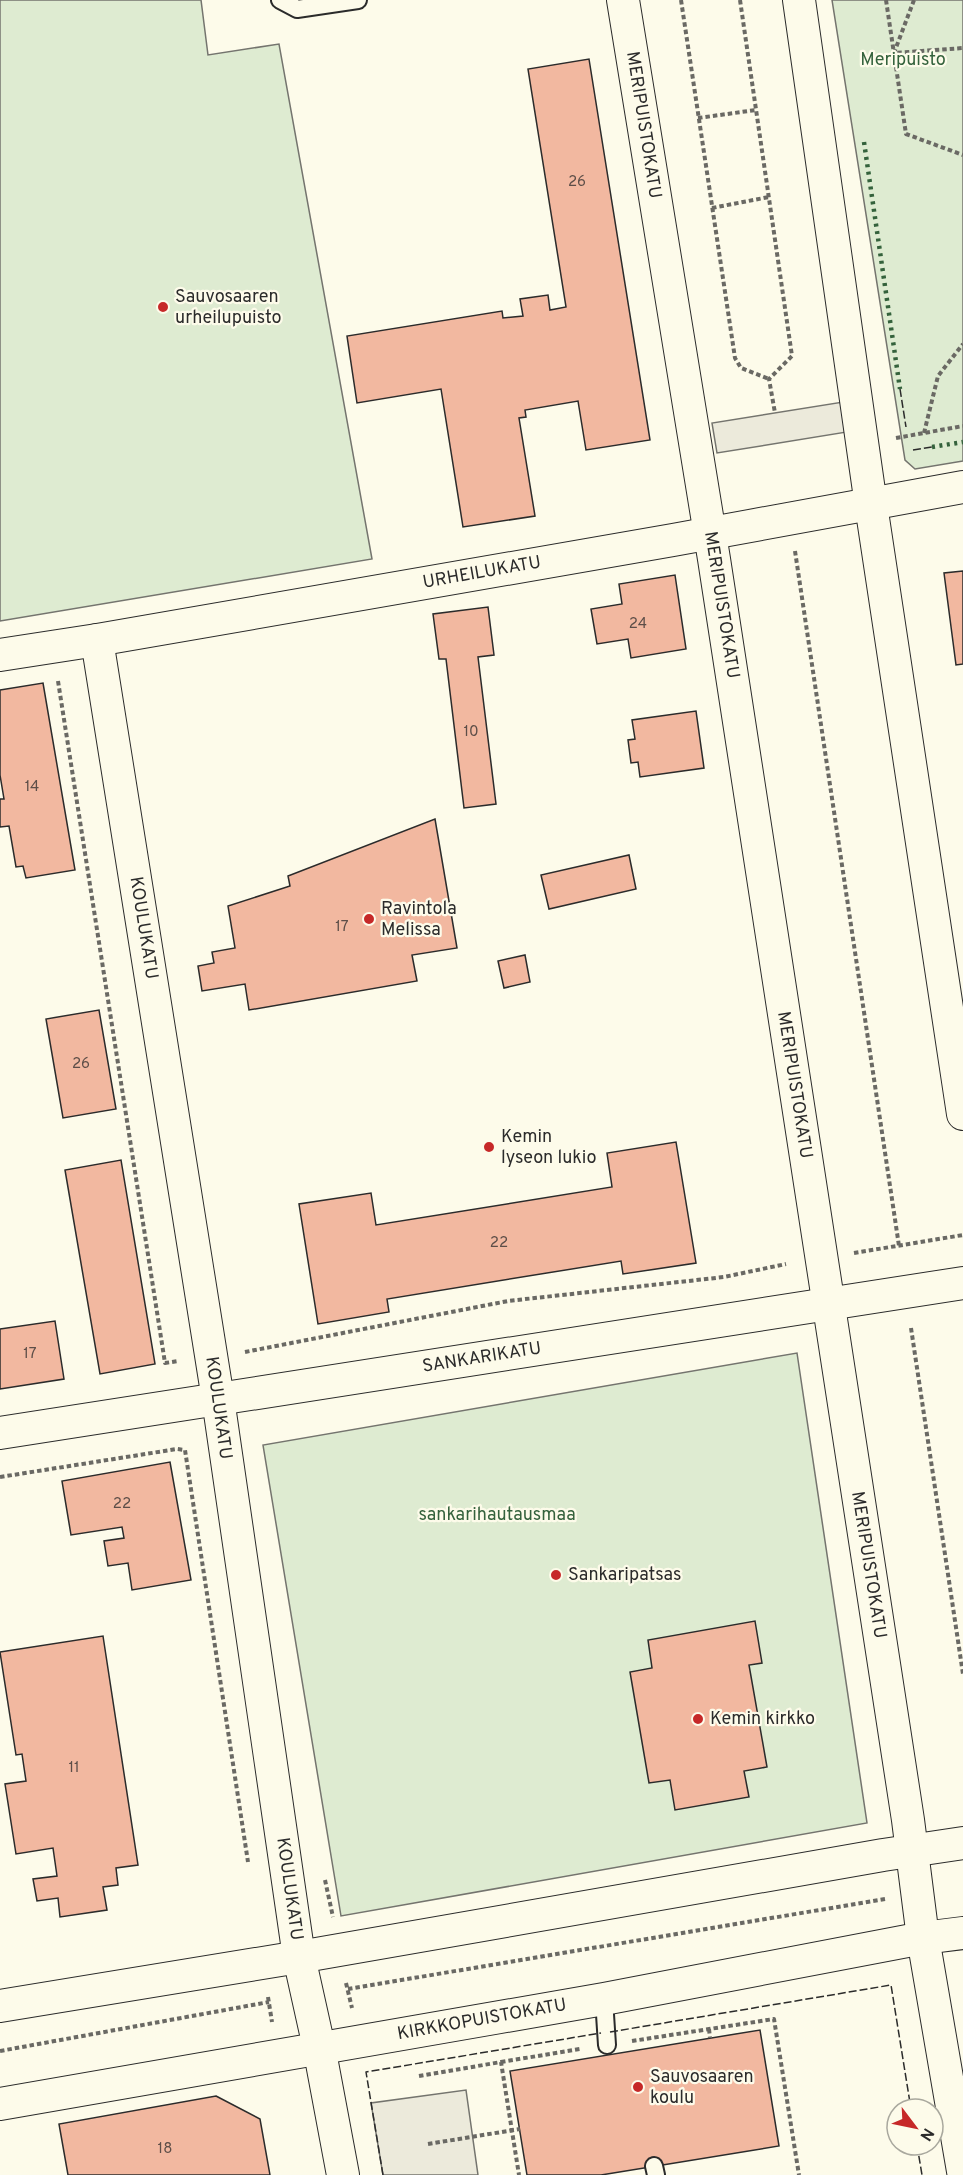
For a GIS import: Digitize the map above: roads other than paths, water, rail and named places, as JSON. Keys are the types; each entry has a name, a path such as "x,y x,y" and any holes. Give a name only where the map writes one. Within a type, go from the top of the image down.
{"street":[{"name":"MERIPUISTOKATU","path":"623,0 710,532 912,1851 923,1938 963,2171"},
{"path":"799,0 871,505 963,1114"},
{"name":"URHEILUKATU","path":"0,655 963,488"},
{"name":"KOULUKATU","path":"97,640 218,1399 299,1957 343,2175"},
{"name":"SANKARIKATU","path":"0,1433 963,1283"},
{"path":"0,2006 963,1843"},
{"name":"KIRKKOPUISTOKATU","path":"0,2104 603,1998 923,1938 963,1933"}],"lane":[{"path":"280,0 297,9 358,0"},
{"path":"603,1998 607,2045"}],"place":[{"name":"Sauvosaaren urheilupuisto","path":"163,307"},
{"name":"Ravintola Melissa","path":"369,919"},
{"name":"Kemin lyseon lukio","path":"489,1147"},
{"name":"Sankaripatsas","path":"556,1575"},
{"name":"Kemin kirkko","path":"698,1719"},
{"name":"Sauvosaaren koulu","path":"638,2087"}],"park label":[{"name":"Meripuisto","path":"903,60"},
{"name":"sankarihautausmaa","path":"497,1515"}]}
